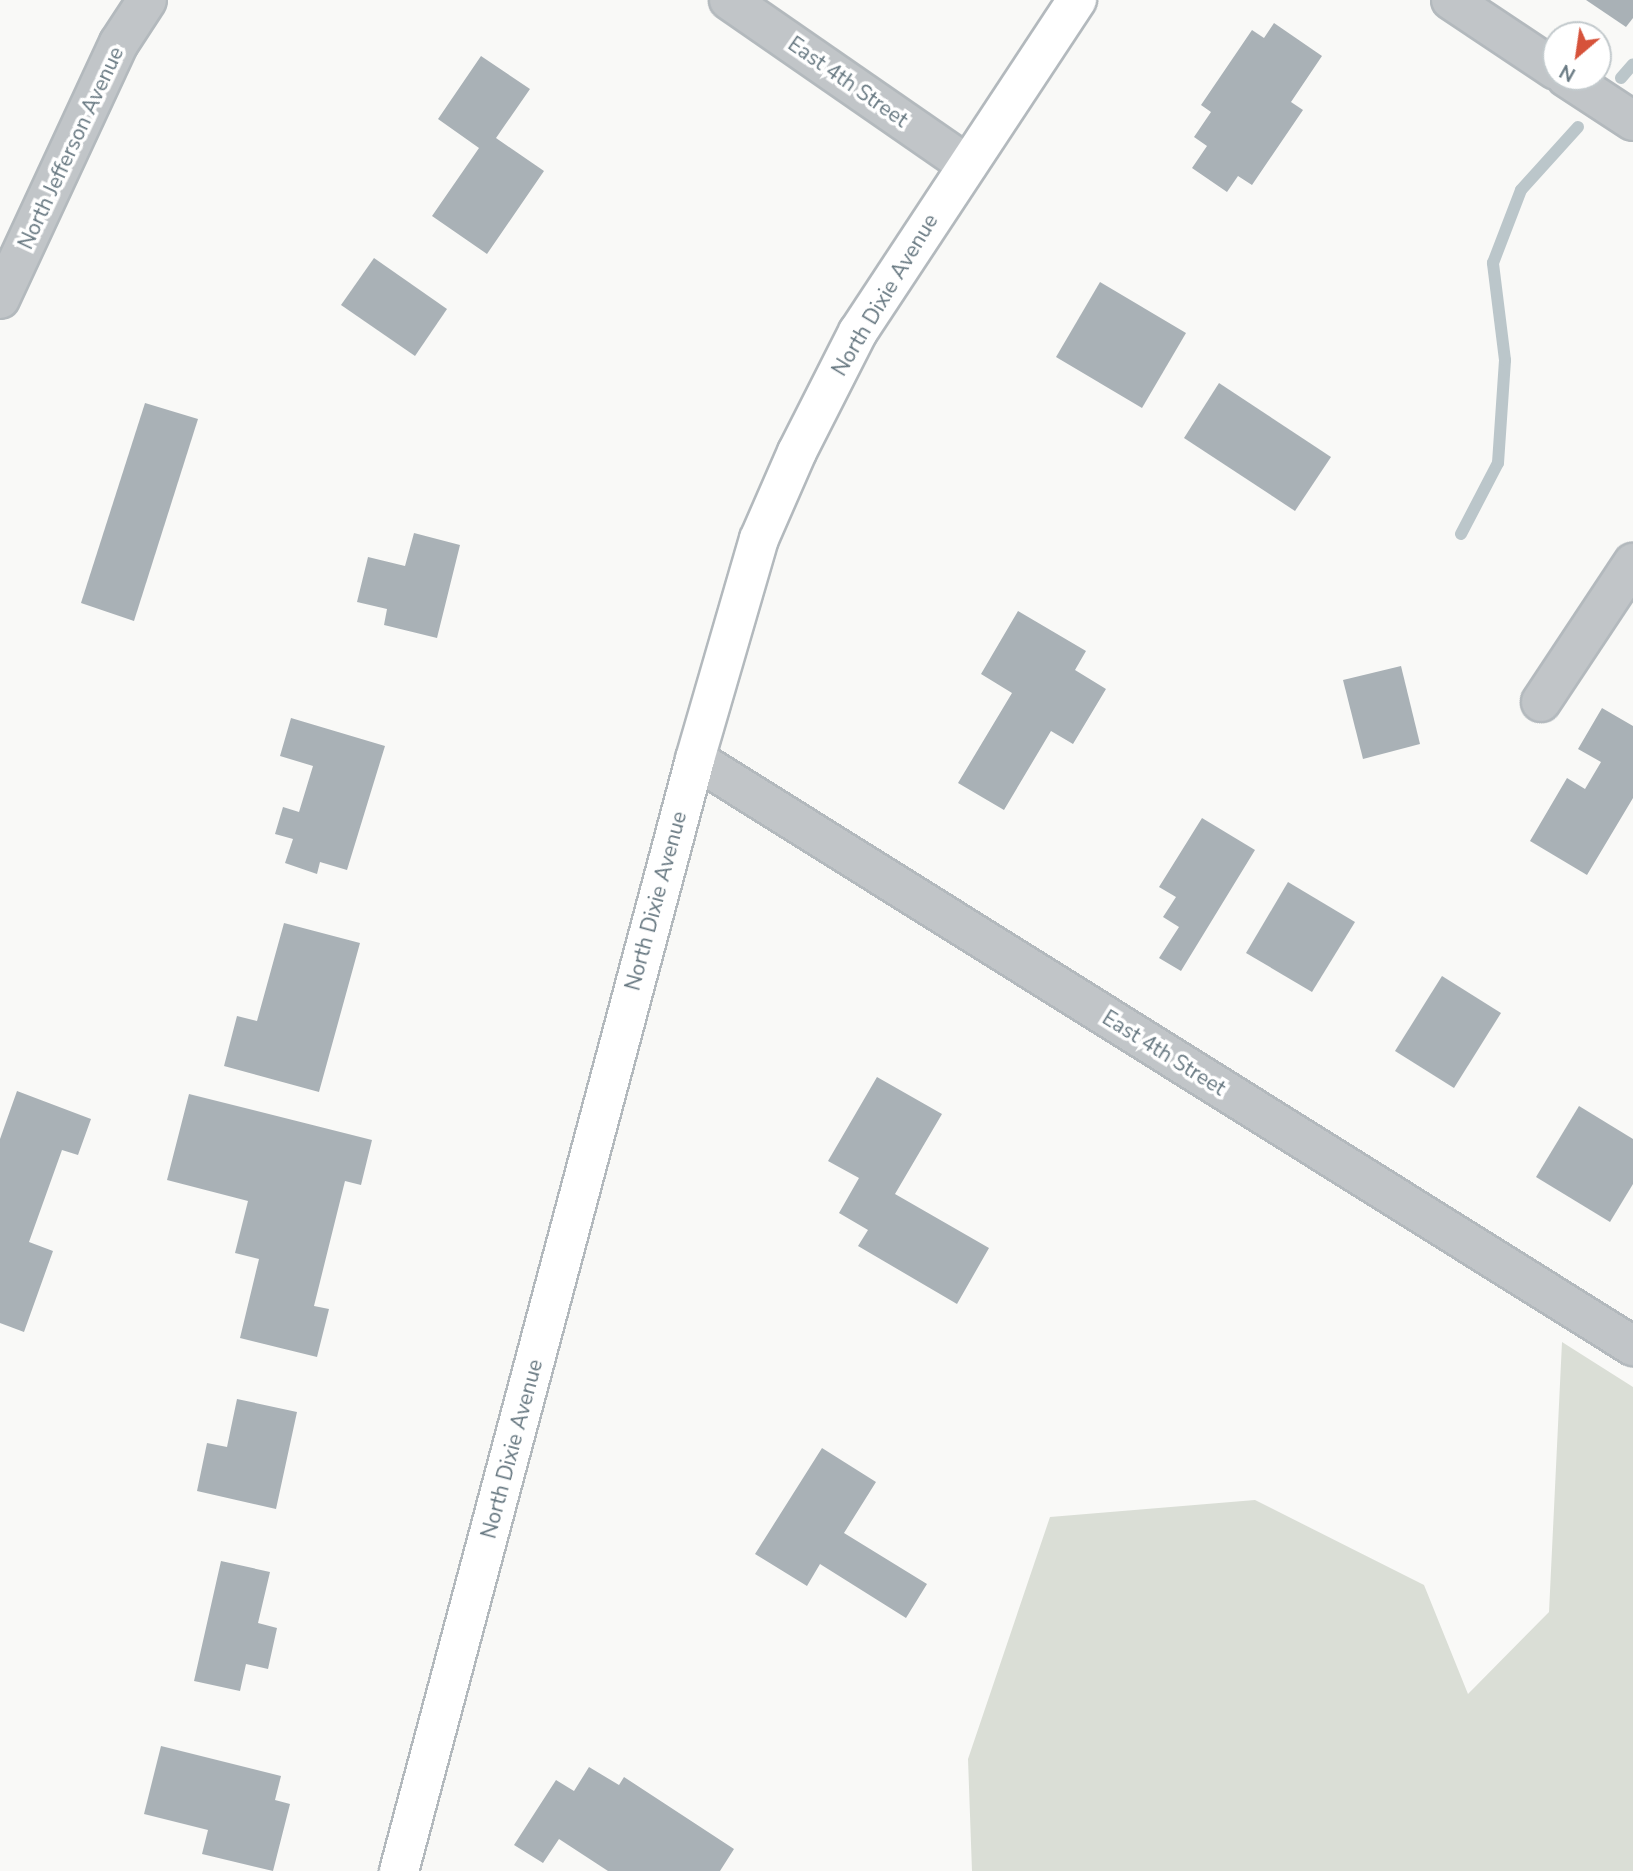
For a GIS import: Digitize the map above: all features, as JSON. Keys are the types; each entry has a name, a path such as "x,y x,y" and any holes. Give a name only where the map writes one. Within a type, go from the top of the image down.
{"street":[{"name":"North Jefferson Avenue","path":"0,299 119,43 147,0"},
{"name":"East 4th Street","path":"729,0 967,165"},
{"name":"North Dixie Avenue","path":"400,1871 695,759 759,539 797,452 858,331 1077,0"},
{"path":"1451,0 1542,61"},
{"path":"1587,91 1633,121"},
{"path":"1541,702 1633,564"},
{"name":"East 4th Street","path":"695,759 1633,1346"}],"shaded area":[{"path":"1562,1342 1633,1387 1633,1871 972,1871 968,1759 1050,1517 1255,1500 1424,1585 1468,1694 1549,1612"}],"building":[{"path":"1586,0 1633,0 1633,18 1626,27"},
{"path":"1274,23 1322,56 1291,102 1303,110 1252,185 1238,176 1227,192 1192,168 1207,146 1194,137 1211,112 1201,105 1252,30 1264,38"},
{"path":"481,56 530,89 496,138 544,171 487,254 432,216 479,148 438,119"},
{"path":"374,258 447,309 415,356 341,305"},
{"path":"1100,282 1186,333 1142,408 1056,357"},
{"path":"1219,383 1331,457 1295,511 1184,438"},
{"path":"145,403 198,419 134,621 81,603"},
{"path":"414,533 460,545 437,638 384,625 387,609 357,602 368,557 405,566"},
{"path":"1018,611 1086,651 1075,670 1106,689 1073,744 1051,731 1004,810 958,783 1012,693 981,674"},
{"path":"1401,666 1420,744 1363,759 1343,680"},
{"path":"1602,708 1633,726 1633,798 1587,875 1530,841 1567,778 1585,789 1601,762 1578,749"},
{"path":"291,718 385,746 347,870 320,862 317,874 285,863 293,839 275,834 283,807 299,812 313,766 280,756"},
{"path":"1202,818 1255,850 1181,971 1159,958 1179,927 1163,917 1176,897 1159,887"},
{"path":"1288,882 1355,922 1312,992 1246,953"},
{"path":"284,923 360,943 319,1092 224,1066 237,1016 257,1021"},
{"path":"1442,976 1501,1013 1454,1088 1395,1051"},
{"path":"877,1077 942,1114 895,1194 989,1248 957,1304 858,1246 868,1230 839,1213 859,1178 828,1161"},
{"path":"17,1091 91,1119 78,1155 62,1150 29,1242 53,1251 24,1332 0,1323 0,1139"},
{"path":"189,1094 372,1140 361,1185 345,1181 314,1306 329,1309 317,1357 240,1338 259,1259 235,1253 248,1201 167,1180"},
{"path":"1579,1106 1633,1139 1633,1184 1610,1222 1536,1177"},
{"path":"237,1399 297,1412 276,1509 197,1491 207,1443 227,1447"},
{"path":"822,1448 876,1482 844,1533 927,1584 906,1618 820,1564 807,1586 755,1554"},
{"path":"221,1561 270,1572 258,1623 277,1628 268,1669 246,1664 240,1691 194,1681"},
{"path":"161,1746 281,1776 275,1800 290,1804 273,1871 202,1854 208,1830 144,1814"},
{"path":"589,1767 619,1785 624,1777 734,1849 720,1871 608,1871 559,1839 543,1863 514,1845 556,1780 574,1791"}],"waterway":[{"path":"1621,78 1633,64"},
{"path":"1461,534 1498,463 1505,360 1493,263 1521,190 1578,127"}]}
